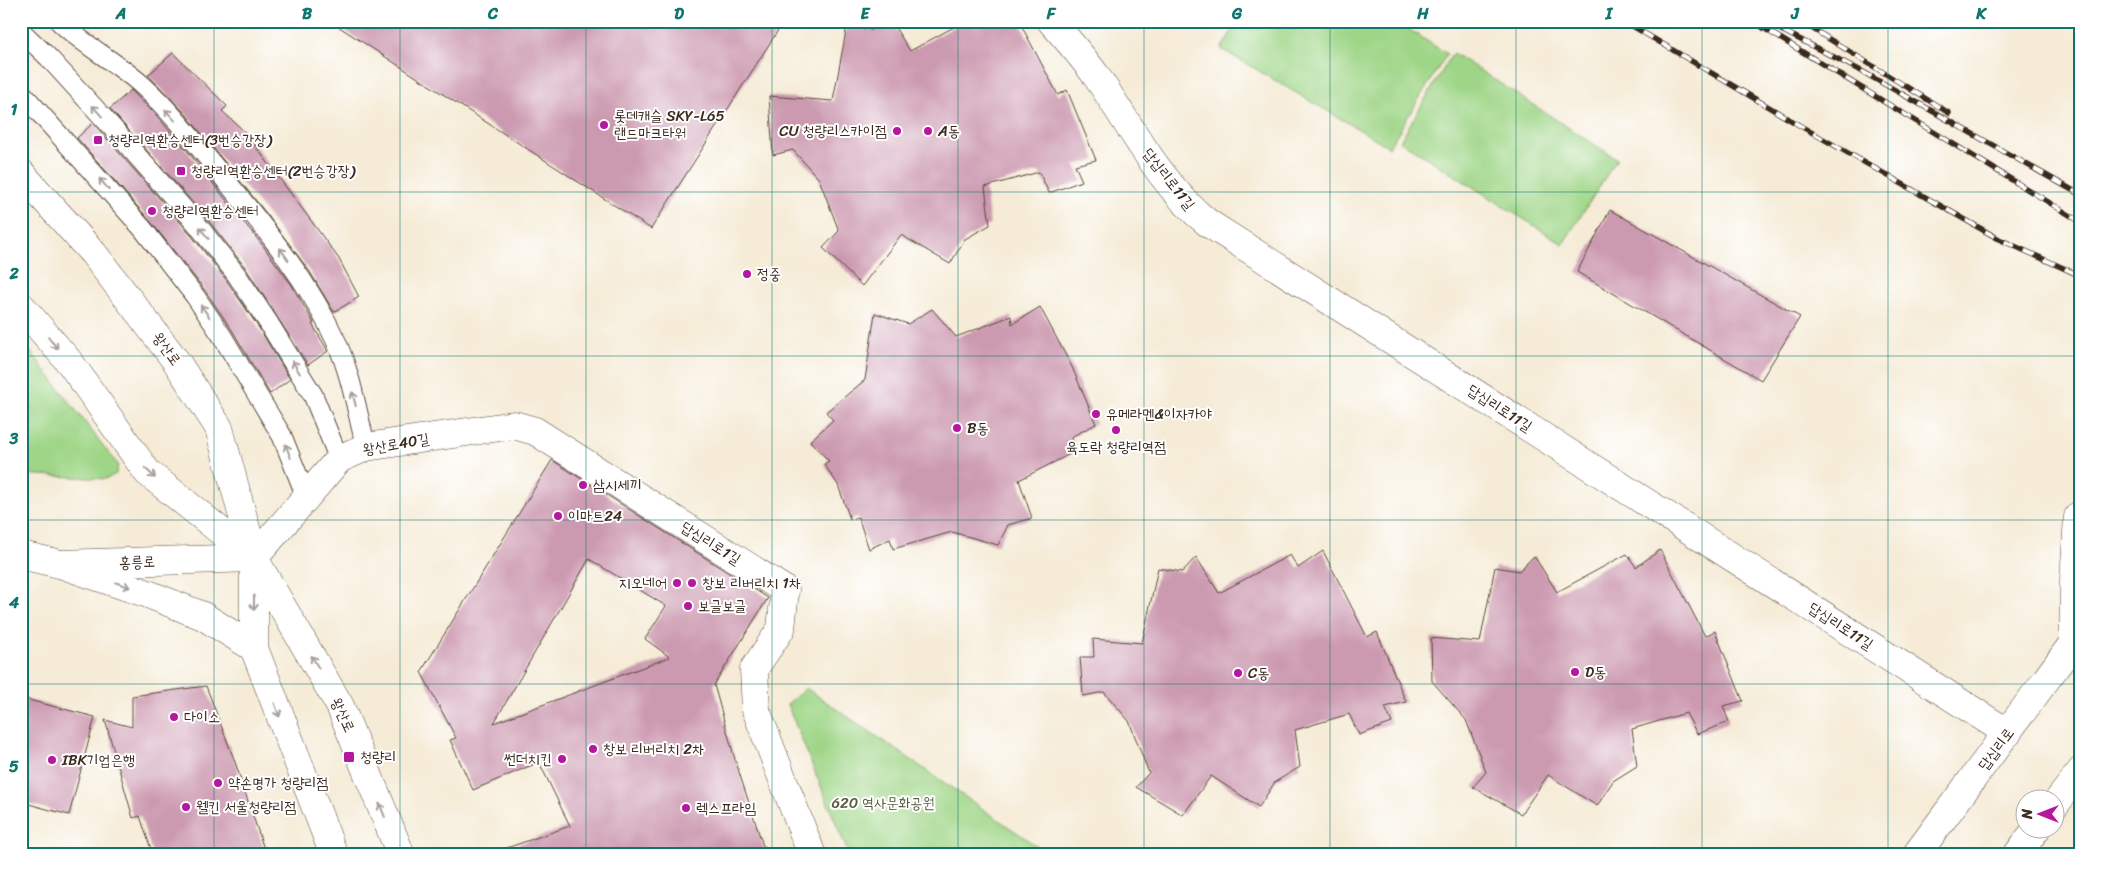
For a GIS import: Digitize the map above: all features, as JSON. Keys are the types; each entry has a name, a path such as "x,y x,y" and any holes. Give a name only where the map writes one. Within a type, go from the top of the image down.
{"main road":[{"name":"답십리로11길","path":"1050,21 1096,76 1159,169 1184,201 1208,223 2008,733"},
{"name":"왕산로","path":"21,173 93,254 148,323 202,399 219,428 254,558 254,648 334,855"},
{"name":"왕산로","path":"21,306 71,364 146,472 254,558 340,706 401,855"},
{"name":"왕산로40길","path":"254,558 339,459 366,447 514,425 523,426"},
{"name":"답십리로1길","path":"523,426 784,590 781,629 754,669 756,710 812,855"},
{"name":"답십리로","path":"1916,855 2078,641 2078,517 2081,514"},
{"name":"홍릉로","path":"21,555 60,564 254,558"},
{"path":"60,564 148,594 203,616 254,648"},
{"path":"2064,793 2081,771"},
{"path":"2017,855 2030,838"}],"lane":[{"path":"59,21 70,32 142,85 204,153 277,246 312,295 337,342 348,376 366,447"},
{"path":"21,31 49,58 110,125 196,223 236,274 313,395 339,459"},
{"path":"21,92 143,229 217,328 282,436 306,496"}],"green space":[{"path":"1238,21 1396,21 1447,54 1389,147 1221,49"},
{"path":"1453,53 1617,159 1563,244 1400,141"},
{"path":"21,339 118,465 116,474 106,479 21,474"},
{"name":"620 역사문화공원","path":"806,688 1050,855 849,855 787,704"}],"building":[{"name":"롯데캐슬 SKY-L65 랜드마크타워","path":"330,21 784,21 651,229"},
{"name":"A동","path":"880,21 891,21 910,51 965,21 1019,21 1058,95 1067,90 1096,160 1075,165 1082,181 1049,193 1039,172 985,187 990,225 965,239 950,264 901,235 862,286 823,248 839,231 819,179 793,150 773,155 769,96 833,101 847,26 872,30"},
{"path":"173,53 227,106 222,111 245,132 318,230 339,259 359,297 334,312 310,272 266,213 184,112 148,75"},
{"path":"131,90 157,116 188,152 291,284 328,351 308,365 245,267 205,216 110,109"},
{"path":"93,123 187,230 227,281 259,328 290,379 270,394 232,330 204,289 151,222 77,138"},
{"path":"1610,210 1800,317 1761,380 1577,272"},
{"name":"B동","path":"1040,307 1072,367 1096,424 1071,437 1076,451 1019,480 1032,518 1008,525 998,545 952,532 893,549 890,539 869,549 858,517 850,519 838,485 824,464 829,461 810,441 833,420 826,412 865,380 875,313 908,324 932,309 956,337 1011,316 1012,324"},
{"path":"552,460 768,598 714,685 736,763 766,855 502,855 501,850 570,826 539,762 473,790 450,740 456,738 421,672","holes":["589,559 666,606 645,639 670,657 494,723"]},
{"name":"D동","path":"1660,550 1705,636 1715,631 1743,701 1723,706 1729,722 1697,734 1686,713 1632,729 1637,766 1613,781 1597,806 1548,775 1521,814 1473,787 1486,772 1466,720 1432,681 1431,638 1480,642 1495,567 1519,571 1534,556 1557,592 1627,554 1636,567"},
{"name":"C동","path":"1323,551 1367,637 1377,632 1406,702 1385,707 1392,723 1359,735 1349,714 1295,730 1300,767 1275,782 1259,807 1211,776 1183,815 1136,787 1149,773 1129,721 1104,692 1083,696 1080,657 1094,657 1093,639 1142,643 1158,568 1182,572 1196,557 1219,593 1290,555 1298,568"},
{"path":"206,686 234,759 266,855 153,855 140,816 133,818 105,720 132,727 132,696"},
{"name":"IBK기업은행","path":"21,698 95,717 69,815 21,802"}],"railway":[{"path":"1624,21 1804,128 1999,239 2081,276"},
{"path":"1752,21 2081,222"},
{"path":"1764,21 1863,72 2081,195"},
{"path":"1800,21 1949,113"}],"place":[{"name":"롯데캐슬 SKY-L65 랜드마크타워","path":"604,125"},
{"name":"CU 청량리스카이점","path":"897,131"},
{"name":"A동","path":"928,131"},
{"name":"청량리역환승센터(3번승강장)","path":"98,140"},
{"name":"청량리역환승센터(2번승강장)","path":"181,171"},
{"name":"청량리역환승센터","path":"152,211"},
{"name":"정중","path":"747,274"},
{"name":"유메라멘&이자카야","path":"1096,414"},
{"name":"B동","path":"957,428"},
{"name":"육도락 청량리역점","path":"1116,430"},
{"name":"삼시세끼","path":"583,485"},
{"name":"이마트24","path":"558,516"},
{"name":"지오네어","path":"677,583"},
{"name":"창보 리버리치 1차","path":"692,583"},
{"name":"보글보글","path":"688,606"},
{"name":"D동","path":"1575,672"},
{"name":"C동","path":"1238,673"},
{"name":"다이소","path":"174,717"},
{"name":"창보 리버리치 2차","path":"593,749"},
{"name":"청량리","path":"349,757"},
{"name":"썬더치킨","path":"562,759"},
{"name":"IBK기업은행","path":"52,760"},
{"name":"약손명가 청량리점","path":"218,783"},
{"name":"웰킨 서울청량리점","path":"186,807"},
{"name":"렉스프라임","path":"686,808"}]}
